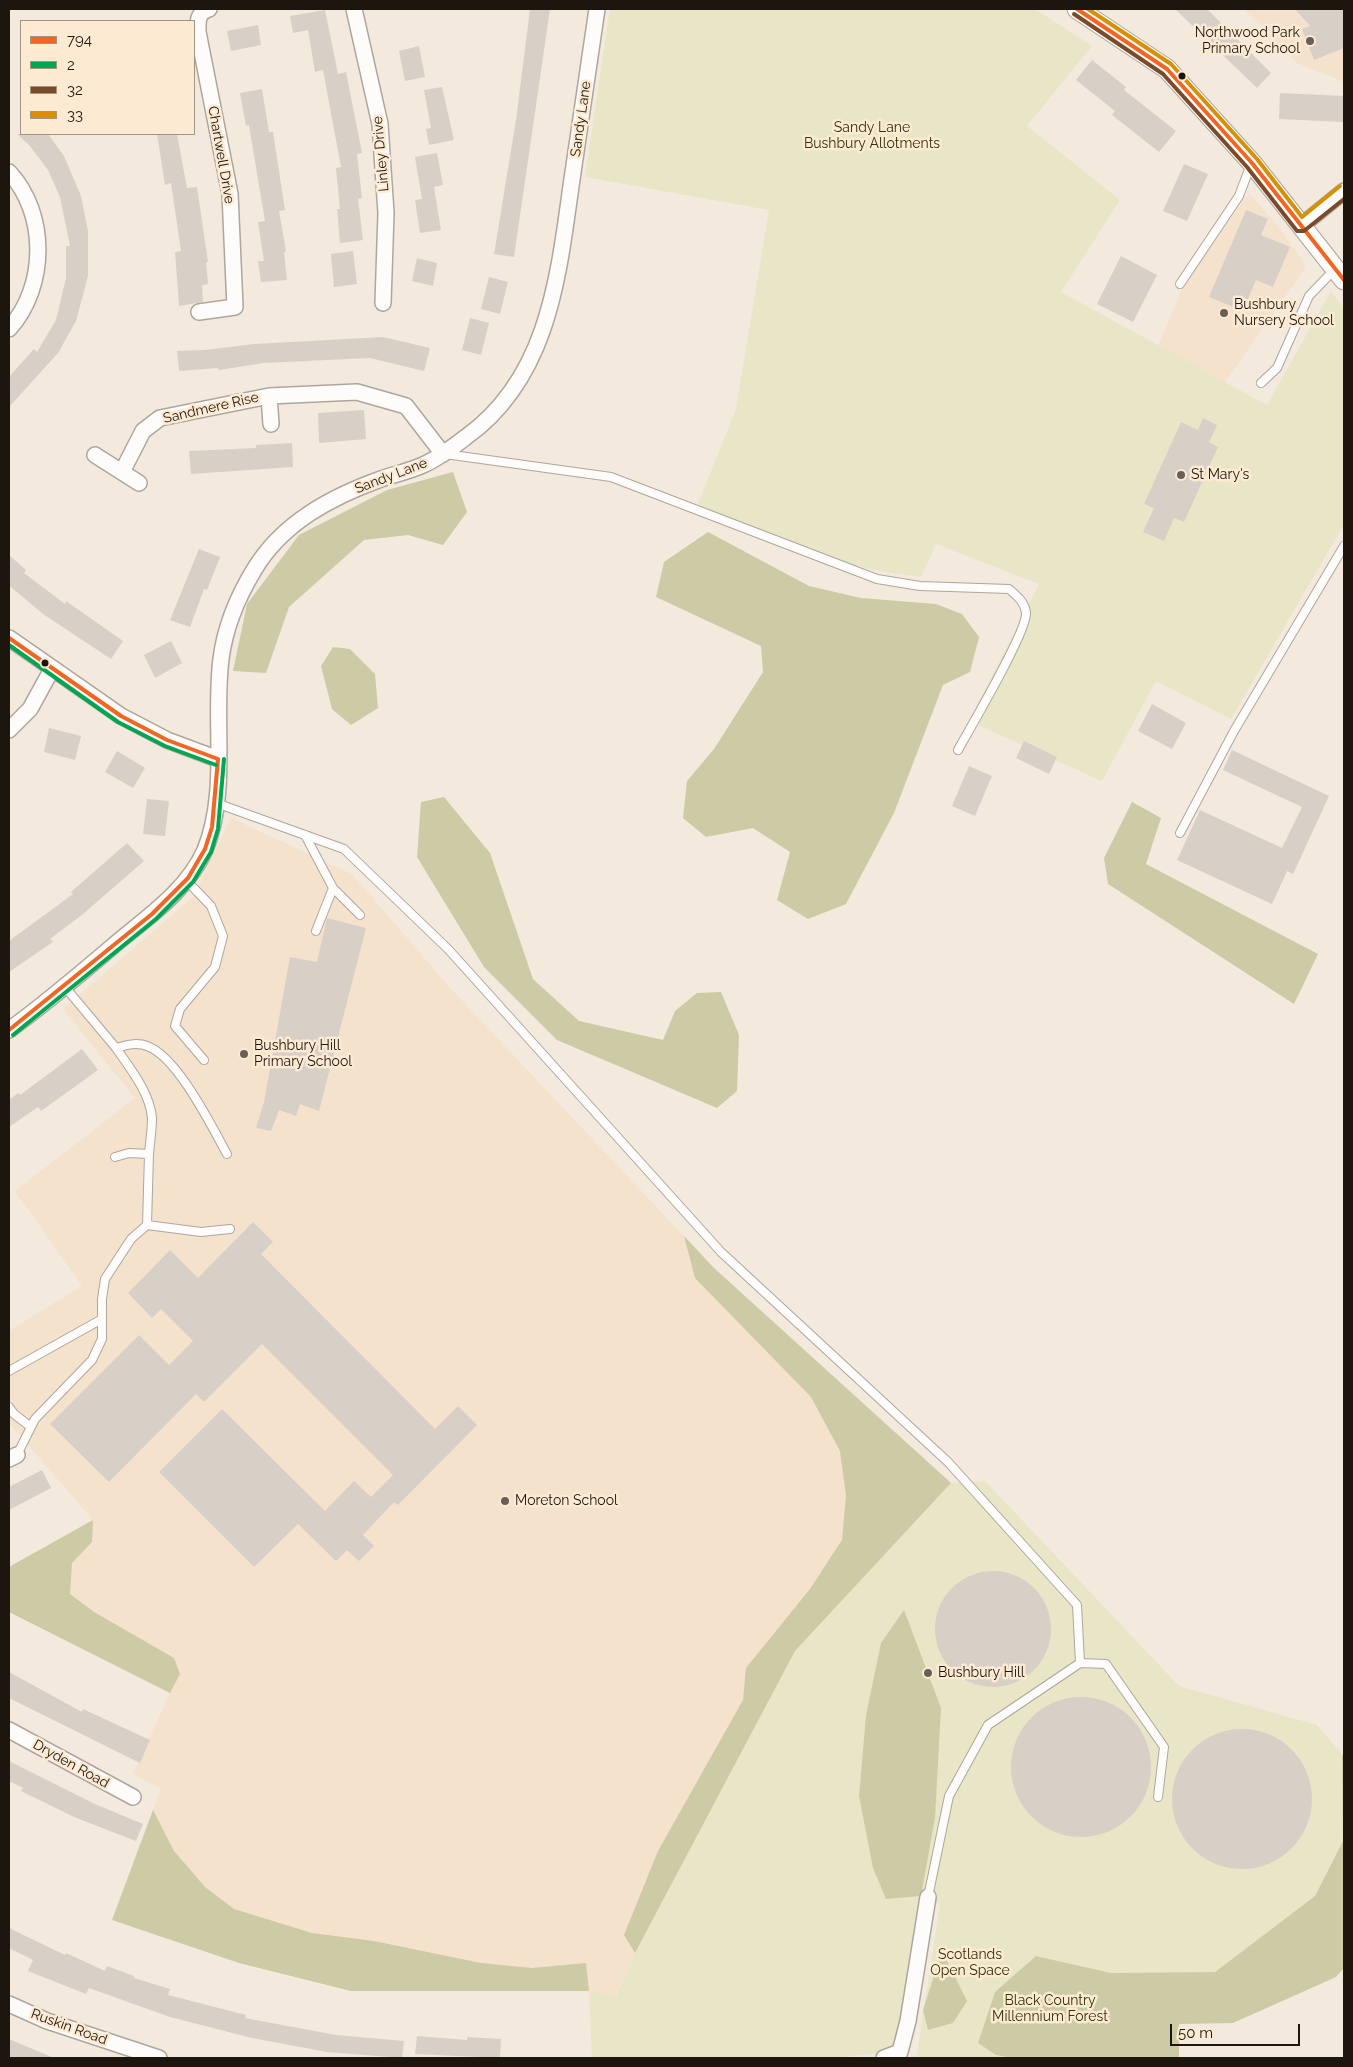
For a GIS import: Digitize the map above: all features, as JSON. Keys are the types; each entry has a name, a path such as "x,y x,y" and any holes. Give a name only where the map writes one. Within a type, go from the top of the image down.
{"street":[{"name":"Chartwell Drive","path":"199,312 235,307 230,194 198,32 198,18 203,11 209,9"},
{"name":"Linley Drive","path":"354,9 380,124 386,213 384,302"},
{"name":"Sandy Lane","path":"9,1030 65,987 187,881 206,847 216,803 221,659 227,627 242,591 261,558 279,536 320,506 341,495 422,466 443,454 482,426 508,398 534,358 543,333 560,266 596,9"},
{"path":"1077,9 1167,69 1252,163 1340,275"},
{"path":"9,172 27,201 34,222 39,248 37,275 26,302 9,329"},
{"path":"1301,226 1344,191"},
{"name":"Sandmere Rise","path":"122,472 143,431 160,418 269,396 357,392 406,406 443,454"},
{"name":"Sandmere Rise","path":"269,396 270,424"},
{"path":"96,455 139,482"},
{"path":"9,638 121,716 167,740 218,759"},
{"path":"9,730 30,709 52,669"},
{"name":"Dryden Road","path":"9,1730 132,1798"},
{"path":"884,2058 900,2052 908,2021 928,1897"},
{"name":"Ruskin Road","path":"9,2004 46,2021 159,2058"}],"lane":[{"path":"1180,284 1239,196 1252,163"},
{"path":"1261,383 1278,368 1309,296 1340,275"},
{"path":"443,454 611,477 876,579 920,586 1010,588 1023,602 1026,615 1013,649 958,750"},
{"path":"1180,833 1234,731 1344,546"},
{"path":"216,803 344,849 448,949 720,1252 948,1462 1077,1605 1080,1663"},
{"path":"305,835 333,888 360,915"},
{"path":"187,881 211,906 223,936 214,967 180,1009 175,1026 204,1060"},
{"path":"316,931 333,888"},
{"path":"13,1457 35,1419 92,1360 102,1338 102,1299 105,1279 131,1239 147,1225 152,1117 148,1102 131,1069 116,1048 65,987"},
{"path":"116,1048 139,1044 148,1046 161,1055 197,1101 227,1154"},
{"path":"115,1157 129,1153 149,1154"},
{"path":"147,1225 201,1232 230,1229"},
{"path":"9,1372 102,1319"},
{"path":"9,1407 14,1414 31,1426"},
{"path":"928,1897 949,1796 988,1725 1080,1663 1106,1664 1164,1747 1158,1797"}],"shaded area":[{"name":"Northwood Park Primary School","path":"1244,9 1344,9 1344,82 1297,63"},
{"name":"Bushbury Nursery School","path":"1249,193 1278,226 1304,263 1305,268 1225,382 1158,346 1186,280"},
{"name":"Moreton School","path":"231,818 352,874 451,989 714,1268 951,1483 795,1651 635,1953 615,1996 588,1991 351,1991 239,1963 112,1920 161,1789 133,1774 170,1693 9,1612 9,1567 93,1520 9,1423 9,1331 82,1286 15,1191 135,1098 63,1009 193,897"}],"green space":[{"name":"Sandy Lane Bushbury Allotments","path":"610,9 1035,9 1092,46 1027,126 1120,200 1061,292 1267,405 1331,291 1344,309 1344,524 1231,719 1156,681 1102,781 969,721 1039,584 936,544 921,577 873,570 825,557 697,506 736,409 769,210 585,177"},
{"path":"453,472 467,512 443,545 408,535 364,540 289,607 266,673 233,671 247,604 299,535 387,490"},
{"path":"708,532 809,586 861,598 936,604 962,614 979,637 970,672 943,685 894,813 846,904 808,919 777,900 790,852 753,828 706,837 683,818 687,781 714,749 763,672 761,646 656,597 664,562"},
{"path":"333,647 350,649 375,674 378,708 351,725 332,709 321,666"},
{"path":"444,797 490,853 533,979 579,1021 663,1040 675,1011 697,993 721,992 739,1035 737,1091 717,1108 557,1040 484,967 417,857 421,802"},
{"path":"1132,802 1161,818 1146,864 1318,954 1294,1004 1108,884 1104,858"},
{"path":"684,1236 714,1268 951,1483 795,1651 635,1953 624,1935 658,1851 743,1700 746,1668 810,1589 842,1540 846,1496 840,1451 811,1397 695,1278"},
{"name":"Scotlands Open Space","path":"985,1481 1179,1686 1317,1725 1342,1754 1343,1841 1315,1896 1215,1972 1111,1973 1036,1956 996,2055 1013,2058 911,2058 917,2055 940,1904 921,1897 896,2051 837,2058 592,2058 589,1991 616,1996 635,1953 795,1651 951,1483","holes":["881,1643 859,1796 866,1715"]},
{"path":"93,1520 92,1542 72,1563 70,1594 94,1612 174,1658 180,1674 170,1693 9,1612 9,1567"},
{"path":"904,1610 941,1708 935,1818 921,1896 886,1899 873,1868 859,1796 866,1715 881,1643"},
{"name":"Black Country Millennium Forest","path":"1342,1754 1344,1758 1344,1968 1336,1977 1233,2023 1179,2024 1179,2058 1013,2058 996,2055 978,2043 995,1992 1036,1956 1111,1973 1215,1972 1315,1896 1343,1841"},
{"path":"153,1810 174,1851 205,1887 234,1909 312,1933 374,1941 481,1963 532,1968 586,1963 589,1991 351,1991 239,1963 112,1920"},
{"name":"Black Country Millennium Forest","path":"942,1951 967,2001 953,2023 928,2030 923,2010"}],"building":[{"path":"530,9 550,9 514,257 494,254 516,120"},
{"path":"1175,9 1207,9 1271,73 1257,88"},
{"path":"1295,9 1344,9 1344,48 1314,60 1302,29 1310,26"},
{"path":"325,10 338,74 346,72 362,153 357,154 362,198 358,199 363,240 340,243 337,209 340,209 336,168 341,167 323,70 315,72 308,30 293,33 290,16"},
{"path":"258,25 261,45 231,51 227,31"},
{"path":"419,46 425,77 405,81 399,51"},
{"path":"1092,60 1126,87 1124,90 1176,131 1159,152 1112,115 1115,111 1076,80"},
{"path":"442,87 454,140 429,145 426,129 431,128 424,90"},
{"path":"262,89 269,132 273,132 285,210 279,211 286,251 284,252 287,280 261,282 258,261 264,261 258,222 265,221 249,125 246,126 240,93"},
{"path":"1280,93 1344,96 1344,122 1279,119"},
{"path":"17,134 49,135 64,156 81,196 88,231 88,276 76,321 58,353 9,407 9,377 34,349 37,352 56,320 66,278 66,246 70,246 60,197 48,170 30,146"},
{"path":"157,135 177,135 187,188 197,187 208,262 206,262 208,284 202,285 203,302 179,306 175,252 181,251 171,183 165,185"},
{"path":"437,153 443,185 434,187 441,230 420,233 415,200 422,199 415,157"},
{"path":"1184,164 1208,174 1187,221 1163,211"},
{"path":"1246,210 1268,219 1261,235 1290,247 1273,287 1256,280 1243,311 1209,297"},
{"path":"353,251 357,284 334,287 331,254"},
{"path":"1121,256 1157,275 1133,322 1097,304"},
{"path":"417,258 437,263 433,286 412,281"},
{"path":"489,277 508,282 500,314 481,309"},
{"path":"470,318 489,323 481,355 462,350"},
{"path":"383,337 430,348 424,371 370,358 264,363 219,370 218,368 179,371 177,351 205,350 254,344"},
{"path":"364,410 366,439 319,443 318,413"},
{"name":"St Mary's","path":"1203,418 1217,425 1209,442 1218,447 1184,522 1174,518 1164,541 1143,532 1154,508 1144,504 1181,422 1198,430"},
{"path":"292,443 293,467 191,474 189,451 256,448 256,445"},
{"path":"199,549 220,557 207,590 204,589 190,627 170,620"},
{"path":"9,555 26,570 24,573 65,604 66,601 123,641 111,659 43,614 11,587 9,589"},
{"path":"171,641 182,663 155,678 144,655"},
{"path":"1152,704 1186,723 1172,749 1138,731"},
{"path":"49,728 81,736 75,760 44,752"},
{"path":"1024,741 1057,757 1049,774 1016,758"},
{"path":"1232,750 1329,796 1293,874 1287,871 1272,904 1177,860 1200,810 1282,848 1302,807 1223,770"},
{"path":"117,751 145,768 133,788 105,772"},
{"path":"969,766 992,776 975,816 952,806"},
{"path":"147,799 169,801 165,836 143,834"},
{"path":"127,843 144,861 83,914 50,939 53,942 9,972 9,941 73,894 71,892"},
{"path":"327,918 366,928 319,1111 300,1104 296,1116 279,1110 271,1131 256,1128 264,1102 290,957 317,962"},
{"path":"82,1049 98,1070 41,1111 38,1107 9,1127 9,1100 18,1093 20,1095"},
{"path":"253,1222 273,1242 261,1254 435,1429 458,1406 477,1425 398,1505 394,1502 363,1535 374,1546 359,1561 347,1550 336,1561 298,1524 254,1567 159,1472 222,1409 325,1511 354,1481 371,1497 393,1475 262,1344 204,1402 196,1394 109,1482 50,1424 139,1335 169,1365 193,1341 161,1309 152,1318 128,1293 170,1250 198,1278"},
{"path":"42,1470 51,1488 9,1510 9,1487"},
{"path":"993,1571 1015,1576 1034,1588 1046,1607 1051,1629 1046,1651 1034,1670 1015,1682 993,1687 971,1682 952,1670 940,1651 935,1629 940,1607 952,1588 971,1576"},
{"path":"9,1672 82,1712 83,1709 150,1740 140,1763 9,1698"},
{"path":"1081,1697 1095,1698 1108,1702 1130,1718 1146,1740 1150,1753 1150,1781 1146,1794 1130,1816 1108,1832 1095,1836 1081,1837 1067,1836 1054,1832 1032,1816 1016,1794 1012,1781 1011,1767 1012,1753 1016,1740 1032,1718 1054,1702 1067,1698"},
{"path":"1242,1729 1256,1730 1269,1734 1291,1750 1307,1772 1311,1785 1311,1813 1307,1826 1291,1848 1269,1864 1256,1868 1242,1869 1228,1868 1215,1864 1193,1848 1177,1826 1173,1813 1172,1799 1173,1785 1177,1772 1193,1750 1215,1734 1228,1730"},
{"path":"9,1761 95,1804 143,1824 136,1841 74,1817 21,1791 23,1788 9,1781"},
{"path":"9,1928 65,1955 66,1953 105,1971 107,1966 134,1976 134,1978 170,1989 168,1995 246,2015 245,2018 336,2035 404,2041 402,2058 327,2052 252,2038 170,2017 89,1988 86,1994 28,1971 33,1960 9,1948"},
{"path":"417,2036 467,2040 467,2037 501,2039 500,2058 415,2054"},
{"path":"9,2039 54,2058 9,2058"}],"transit line":[{"name":"794","path":"1077,9 1167,69 1252,163 1344,280"},
{"name":"33","path":"1088,9 1171,64 1257,159 1302,217 1340,186"},
{"name":"32","path":"1074,14 1163,74 1247,167 1297,231 1304,231 1344,199"},
{"name":"794","path":"9,638 121,716 167,740 218,759"},
{"name":"2","path":"9,645 118,722 165,746 216,765"},
{"name":"794","path":"9,1030 152,914 188,878 205,849 212,827 218,759"},
{"name":"2","path":"13,1035 156,919 193,882 211,852 218,829 224,759"}],"place":[{"name":"Northwood Park Primary School","path":"1310,41"},
{"name":"Bushbury Nursery School","path":"1224,313"},
{"name":"St Mary's","path":"1181,475"},
{"name":"Bushbury Hill Primary School","path":"244,1054"},
{"name":"Moreton School","path":"505,1501"},
{"name":"Bushbury Hill","path":"928,1673"}]}
